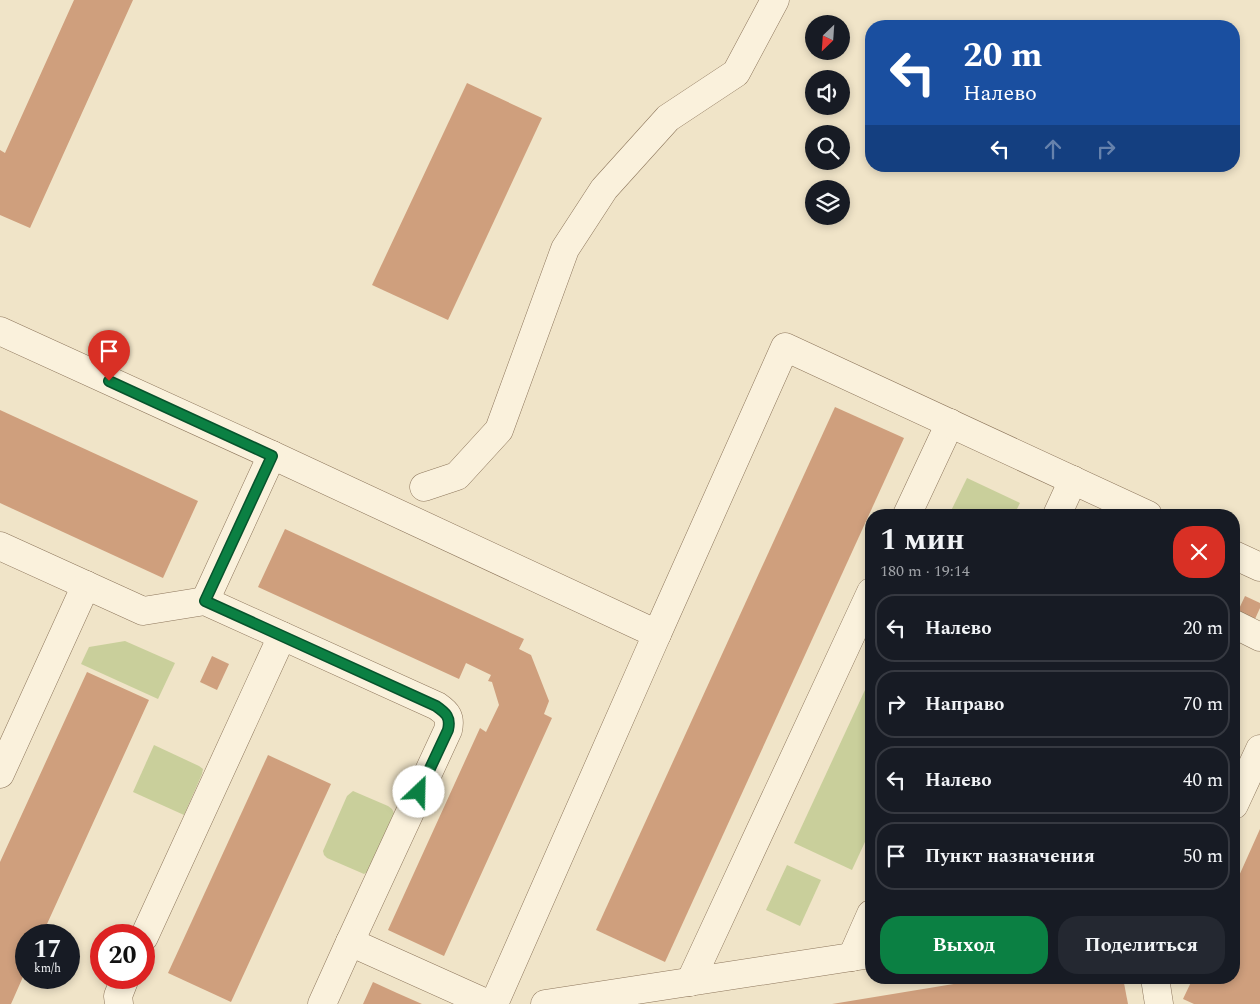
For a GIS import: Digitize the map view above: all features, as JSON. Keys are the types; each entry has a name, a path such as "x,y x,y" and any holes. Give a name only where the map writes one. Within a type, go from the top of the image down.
{"lane":[{"path":"424,488 457,476 499,430 565,249 604,189 668,118 736,74 775,0"},
{"path":"0,331 657,634"},
{"path":"494,1004 785,347 1135,509"},
{"path":"910,509 950,422"},
{"path":"205,601 272,456"},
{"path":"1059,509 1073,480"},
{"path":"0,546 144,611 205,601 436,706 447,713 450,722 448,730 322,1004"},
{"path":"1240,558 1260,568"},
{"path":"0,774 86,584"},
{"path":"690,982 865,605"},
{"path":"1240,627 1260,637"},
{"path":"150,924 282,636"},
{"path":"1240,792 1260,749"},
{"path":"545,1004 861,955 865,939"},
{"path":"350,942 488,1004"},
{"path":"1156,984 1159,1004"},
{"path":"119,1004 118,996 121,989"}],"green space":[{"path":"967,478 1020,503 1017,509 952,509"},
{"path":"125,641 175,663 158,699 81,664 89,647"},
{"path":"865,690 865,842 852,870 794,843"},
{"path":"154,745 203,769 184,815 133,792"},
{"path":"353,791 388,806 394,813 367,872 364,874 327,858 323,851 347,796"},
{"path":"787,865 821,880 800,926 766,910"}],"building":[{"path":"74,0 133,0 30,228 0,215 0,150 5,153"},
{"path":"467,83 542,118 448,320 372,285"},
{"path":"835,407 904,438 872,509 865,509 865,524 665,962 596,930"},
{"path":"0,410 198,501 163,578 0,503"},
{"path":"285,529 524,639 519,649 531,655 549,701 544,714 552,718 444,956 388,930 480,728 486,732 499,705 492,682 488,681 491,675 466,663 459,679 258,587"},
{"path":"1245,596 1260,603 1255,619 1240,612 1240,607"},
{"path":"212,656 229,664 217,690 200,682"},
{"path":"87,672 149,700 47,924 15,924 15,989 18,989 11,1004 0,1004 0,862"},
{"path":"268,755 331,784 231,1002 168,973"},
{"path":"1260,829 1260,1004 1194,1004 1183,999 1190,984 1240,984 1240,874"},
{"path":"373,982 397,993 422,1004 363,1004"},
{"path":"954,984 1124,984 1128,1004 832,1004"}],"route":[{"path":"109,381 272,456 205,601 436,706 447,713 450,722 448,730 419,792"}]}
